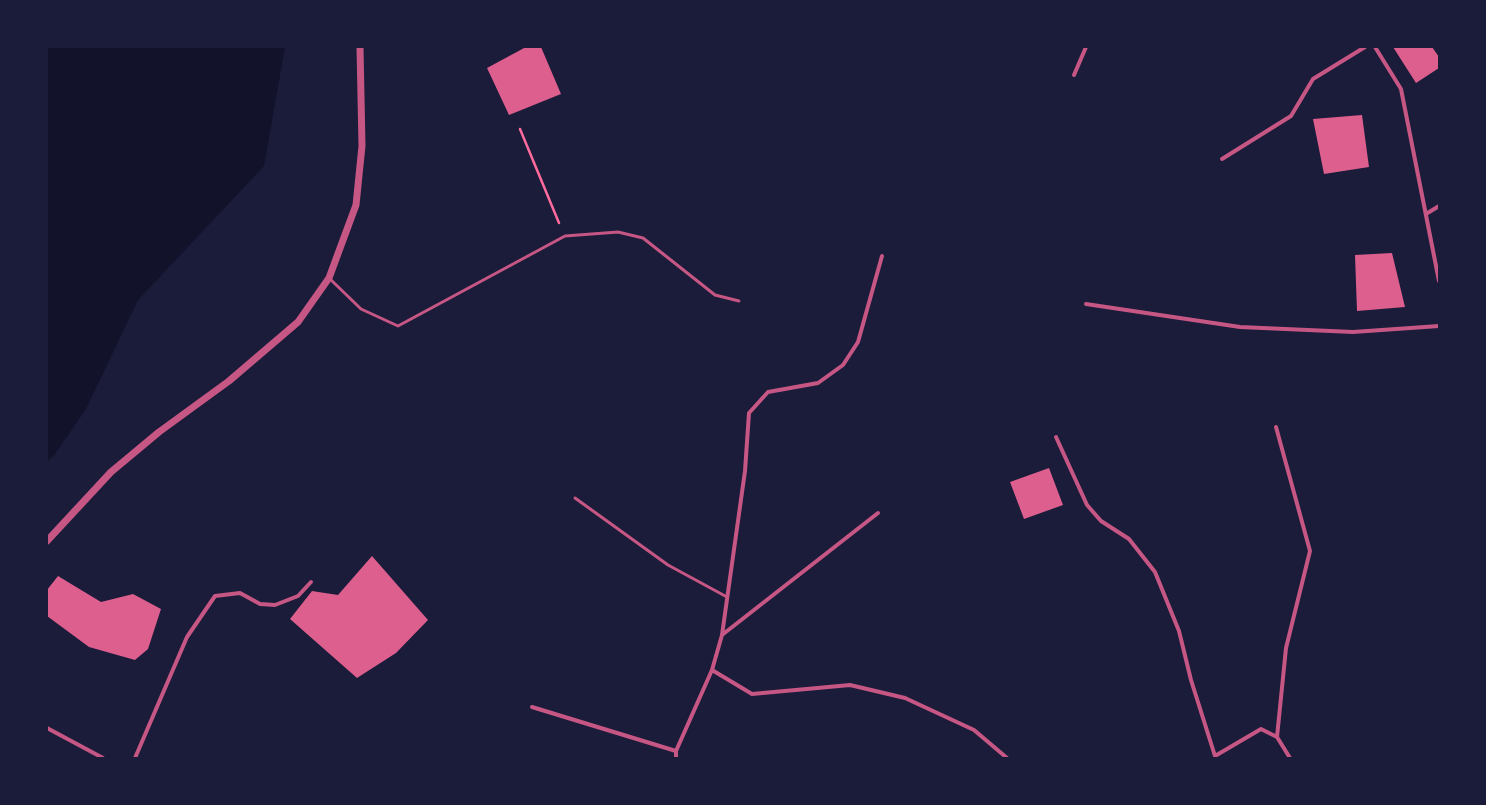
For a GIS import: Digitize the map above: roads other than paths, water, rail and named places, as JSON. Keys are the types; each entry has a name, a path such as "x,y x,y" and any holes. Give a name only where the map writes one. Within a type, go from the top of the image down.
{"street":[{"path":"47,542 111,472 159,432 229,381 298,322 329,278 356,205 362,146 360,47"},
{"path":"1074,76 1086,47"},
{"path":"1222,159 1292,116 1313,79 1365,47"},
{"path":"1375,47 1401,89 1439,281"},
{"path":"1426,214 1439,206"},
{"path":"676,758 676,752 712,670 722,635 745,470 749,412 768,392 818,383 843,365 858,342 882,256"},
{"path":"1086,304 1240,327 1353,332 1439,326"},
{"path":"1276,427 1310,551 1286,648 1277,736"},
{"path":"1056,437 1087,505 1101,521 1129,539 1155,572 1179,632 1191,680 1215,756 1261,729 1277,736 1290,758"},
{"path":"722,635 878,513"},
{"path":"135,758 187,637 214,596 240,593 260,604 275,605 298,596 311,582"},
{"path":"712,670 752,694 850,685 905,698 974,730 1007,758"},
{"path":"532,707 676,752"},
{"path":"47,728 103,758"}],"lane":[{"path":"329,278 361,309 398,326 565,236 618,232 643,238 715,295 739,301"},
{"path":"576,498 668,565 727,597"}]}
